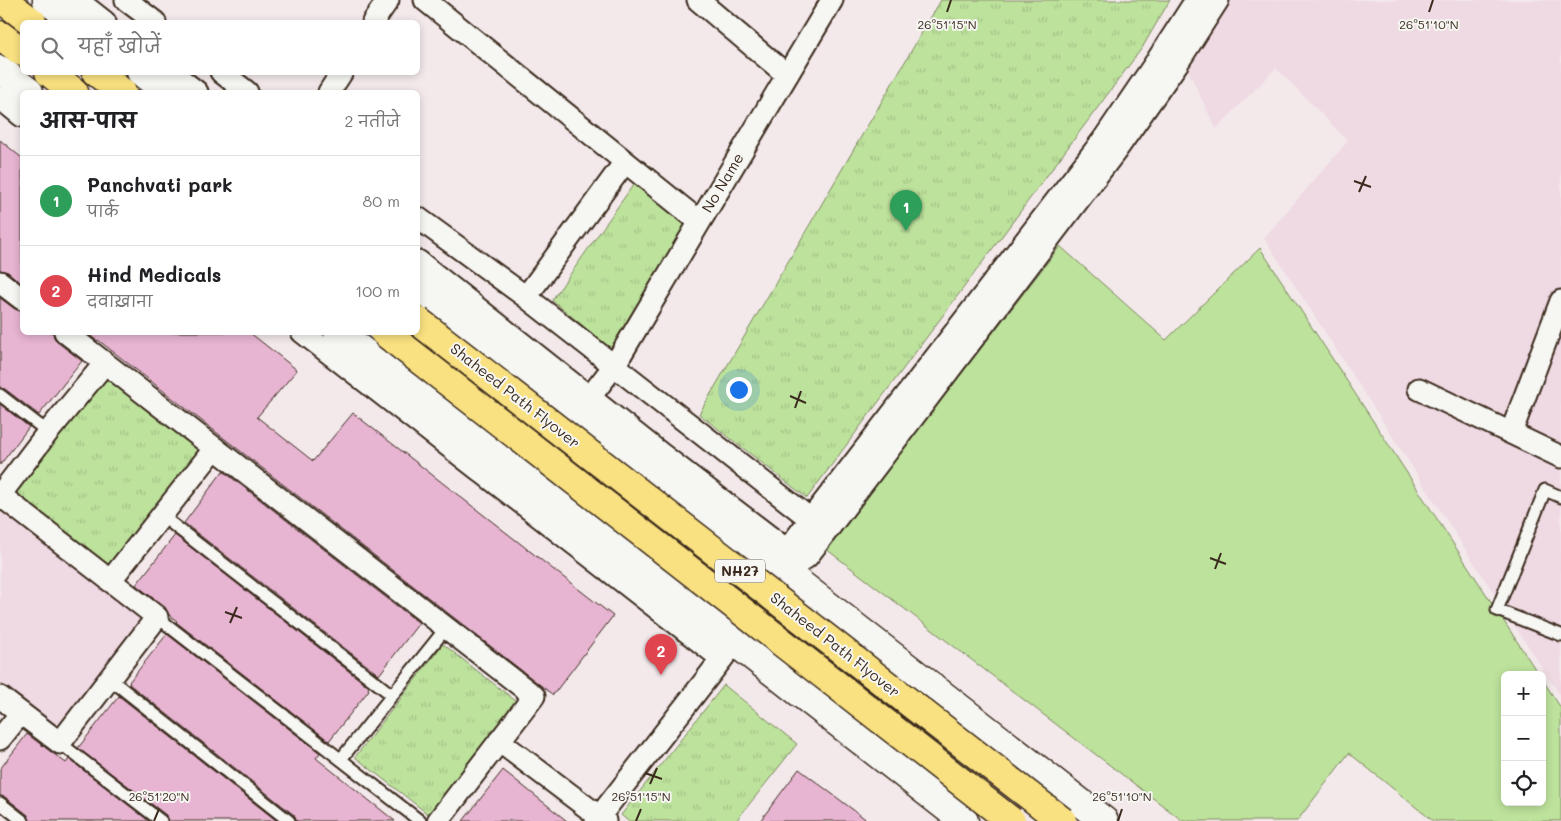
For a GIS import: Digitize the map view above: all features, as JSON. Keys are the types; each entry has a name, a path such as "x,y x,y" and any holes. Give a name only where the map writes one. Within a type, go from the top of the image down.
{"highway":[{"path":"3,0 29,20"},
{"path":"0,35 20,50"},
{"path":"53,75 72,90"},
{"path":"100,75 119,90"},
{"name":"Shaheed Path Flyover","path":"420,323 1062,821"},
{"name":"Shaheed Path Flyover","path":"388,335 1010,821"}],"street":[{"path":"47,0 73,20"},
{"path":"77,0 102,20"},
{"path":"126,0 152,20"},
{"path":"374,20 388,0"},
{"path":"424,0 700,222"},
{"path":"698,0 787,75"},
{"name":"No Name","path":"590,397 614,366 832,0"},
{"path":"420,287 786,561 807,558 819,525 1103,140 1196,0"},
{"path":"819,525 1115,152 1177,64 1218,0"},
{"path":"0,70 26,90"},
{"path":"145,75 164,90"},
{"path":"175,75 194,90"},
{"path":"225,75 244,90"},
{"path":"330,90 340,75"},
{"path":"0,98 20,114"},
{"path":"526,297 625,162"},
{"path":"420,219 526,297 819,525"},
{"path":"420,263 689,476 786,561 1104,821"},
{"path":"0,282 20,297"},
{"path":"1510,433 1561,301"},
{"path":"69,335 534,696 438,821"},
{"path":"306,335 728,650 964,821"},
{"path":"342,335 728,650"},
{"path":"0,696 60,743 157,618 0,495 48,432 105,363"},
{"path":"1419,389 1561,457"},
{"path":"110,581 215,448"},
{"path":"499,741 600,820 728,650 786,561"},
{"path":"0,739 21,713"}],"lane":[{"path":"0,395 48,432"},
{"path":"1561,496 1544,490 1497,610 1561,635"},
{"path":"162,516 392,695"},
{"path":"157,618 420,821"},
{"path":"340,760 446,628"},
{"path":"110,679 290,821"},
{"path":"60,743 162,821"},
{"path":"0,803 23,821"}],"shaded area":[{"path":"1230,0 1561,0 1561,697 1546,671 1544,671 1264,238 1348,141 1276,68 1216,129 1188,70"},
{"path":"0,510 141,620 58,727 0,682"}],"green space":[{"path":"941,0 1170,0 1142,48 807,498 699,414"},
{"path":"636,181 686,225 612,350 552,300"},
{"path":"1060,246 1166,340 1260,248 1536,671 1501,671 1501,806 1546,806 1546,685 1561,708 1561,821 1433,821 1349,753 1297,821 1183,821 826,549"},
{"path":"104,377 200,452 109,568 14,493"},
{"path":"443,644 517,702 428,814 355,757"},
{"path":"724,685 797,744 736,821 628,821 621,815"}],"building":[{"path":"0,140 20,156 20,282 8,272 0,270"},
{"path":"0,298 20,310 20,335 54,335 57,342 82,361 39,415 5,389 0,388"},
{"path":"90,335 253,335 297,370 257,417 313,461 353,413 613,616 553,695"},
{"path":"0,404 29,427 0,465"},
{"path":"223,471 419,623 379,675 184,523"},
{"path":"175,535 369,687 369,690 329,741 176,622 169,615 165,607 136,585"},
{"path":"167,634 320,753 316,758 395,821 296,821 294,815 129,684"},
{"path":"119,696 277,821 168,821 166,815 78,748"},
{"path":"27,734 66,763 69,759 149,821 30,821 28,815 5,797 0,796 0,769"},
{"path":"799,769 868,821 760,821"},
{"path":"503,770 567,821 463,821"}],"place":[{"name":"Panchvati park","path":"906,231"},
{"name":"Hind Medicals","path":"661,675"}]}
